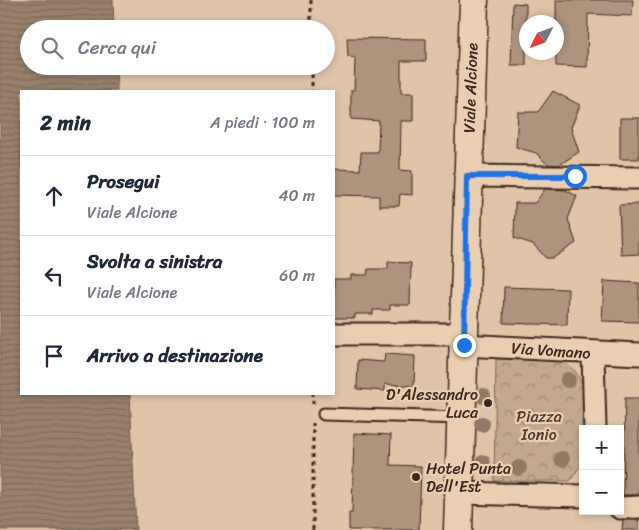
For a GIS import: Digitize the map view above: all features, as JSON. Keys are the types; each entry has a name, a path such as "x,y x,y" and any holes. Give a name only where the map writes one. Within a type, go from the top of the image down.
{"street":[{"name":"Viale Alcione","path":"458,530 467,176 474,0"},
{"path":"467,176 639,178"},
{"name":"Via Vomano","path":"335,334 464,340 593,354 639,354"},
{"path":"593,354 596,425"},
{"path":"459,494 579,496"},
{"path":"624,508 639,507"}],"lane":[{"path":"324,414 462,418"}],"path":[{"path":"311,0 311,20"},
{"path":"312,75 312,90"},
{"path":"313,395 313,530"}],"green space":[{"name":"Piazza Ionio","path":"496,359 563,361 576,372 583,385 582,425 579,425 579,468 570,481 494,481"}],"shaded area":[{"path":"0,0 113,0 114,20 20,20 20,75 116,75 117,90 20,90 20,395 130,395 136,530 0,530"}],"building":[{"path":"556,0 633,0 632,16 588,14 587,67 556,66 556,60 564,60 564,15 556,15"},
{"path":"513,3 526,4 526,15 519,15 519,60 526,60 526,65 511,65"},
{"path":"347,38 426,39 426,61 401,61 401,93 413,93 413,121 401,121 400,170 412,171 412,195 400,194 399,206 379,206 379,196 335,195 335,169 360,170 361,152 378,152 379,121 351,119 351,90 354,90 355,58 348,57"},
{"path":"553,91 580,105 571,128 579,152 559,165 547,164 536,153 516,147 518,112 538,112"},
{"path":"620,118 639,118 639,159 620,159"},
{"path":"545,189 565,190 577,196 568,219 576,243 553,258 546,258 533,244 514,238 515,203 535,203"},
{"path":"639,204 639,254 621,255 619,205"},
{"path":"388,262 411,263 410,305 390,305 390,310 373,310 373,314 355,314 355,318 335,318 335,279 351,279 351,275 367,275 368,269 388,269"},
{"path":"604,281 639,283 639,322 602,321"},
{"path":"504,287 568,289 567,325 503,323"},
{"path":"385,354 415,356 414,386 385,384 385,391 357,389 358,360 384,362"},
{"path":"625,398 639,398 639,495 624,495"},
{"path":"354,433 391,435 390,465 421,466 419,530 349,530 349,513 352,513"},
{"path":"623,520 639,520 639,530 622,530"}],"place":[{"name":"D'Alessandro Luca","path":"488,403"},
{"name":"Hotel Punta Dell'Est","path":"416,477"}],"route":[{"path":"464,345 467,176 575,176"}]}
